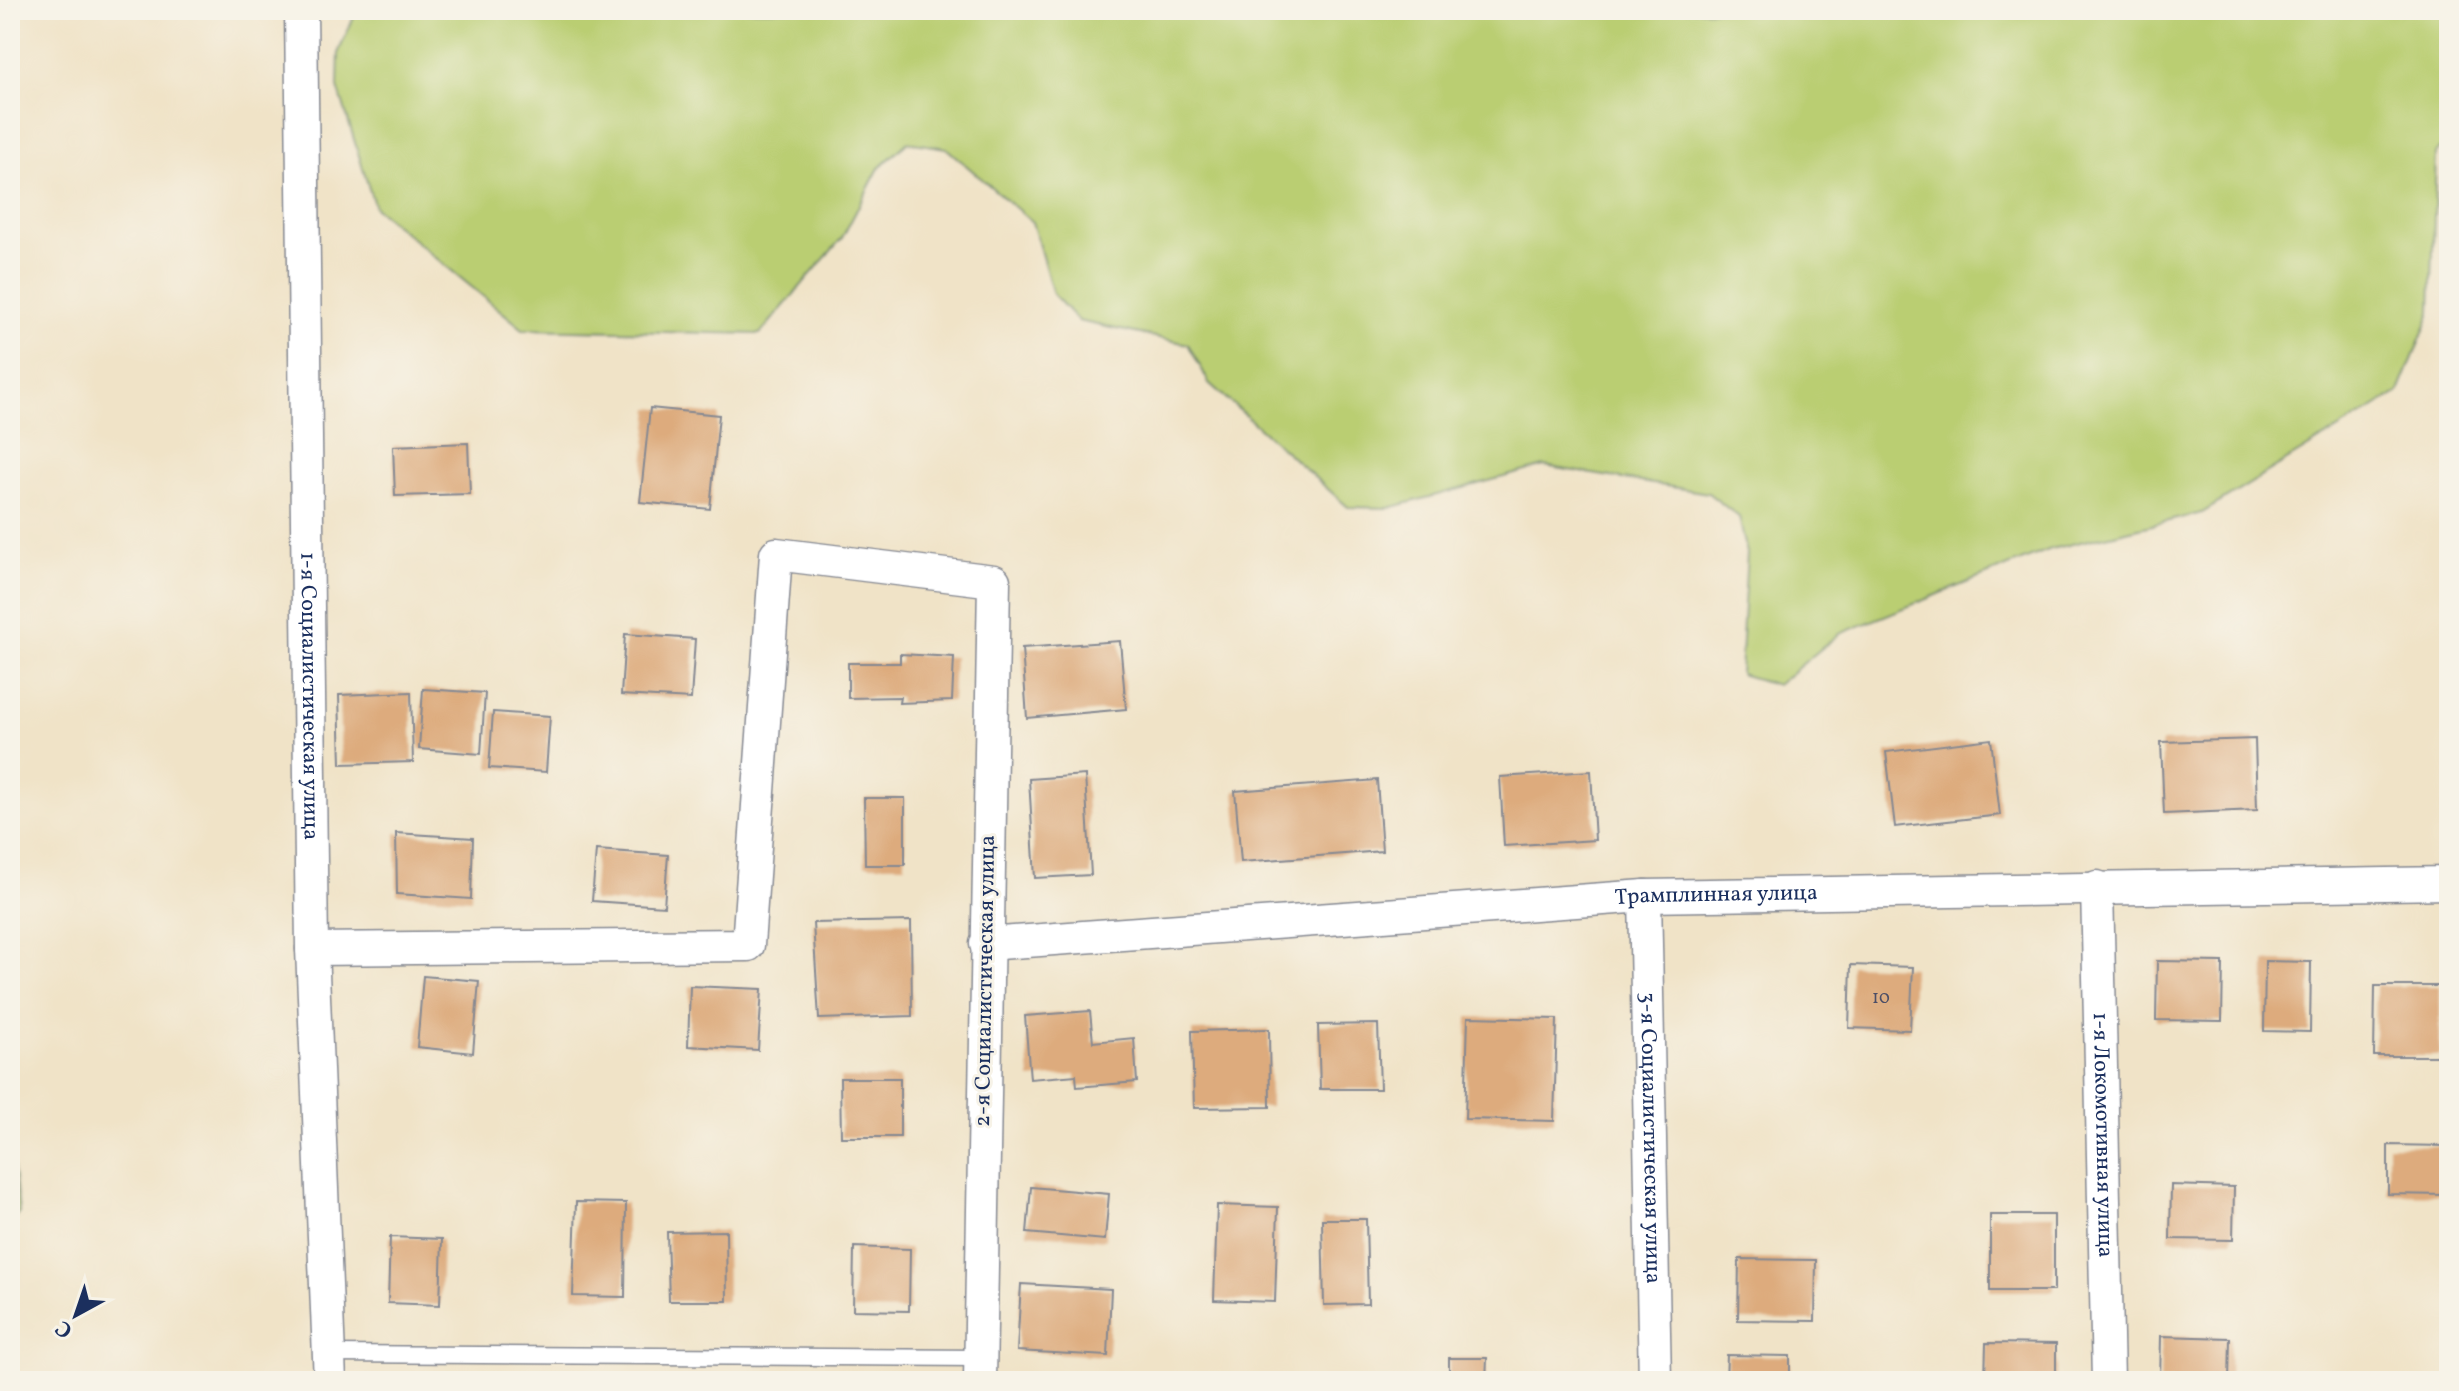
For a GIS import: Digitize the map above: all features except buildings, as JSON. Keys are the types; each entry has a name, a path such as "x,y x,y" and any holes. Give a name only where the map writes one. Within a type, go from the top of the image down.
{"street":[{"name":"1-я Социалистическая улица","path":"301,10 312,949 330,1368"},
{"name":"2-я Социалистическая улица","path":"312,949 748,945 776,554 994,581 980,1370"},
{"name":"Трамплинная улица","path":"986,944 1645,896 2449,883"},
{"name":"1-я Локомотивная улица","path":"2097,887 2108,1381"},
{"name":"3-я Социалистическая улица","path":"1645,896 1655,1381"}],"lane":[{"path":"330,1368 980,1370"}],"green space":[{"path":"357,10 2449,10 2449,137 2436,154 2431,313 2399,392 2202,513 2051,549 1839,634 1777,685 1740,674 1747,553 1739,517 1708,493 1544,466 1389,508 1348,507 1209,383 1188,344 1078,321 1053,294 1032,222 946,148 908,142 879,168 842,238 760,334 523,329 375,208 338,87 339,51"},
{"path":"10,1141 19,1212 10,1223"}]}
